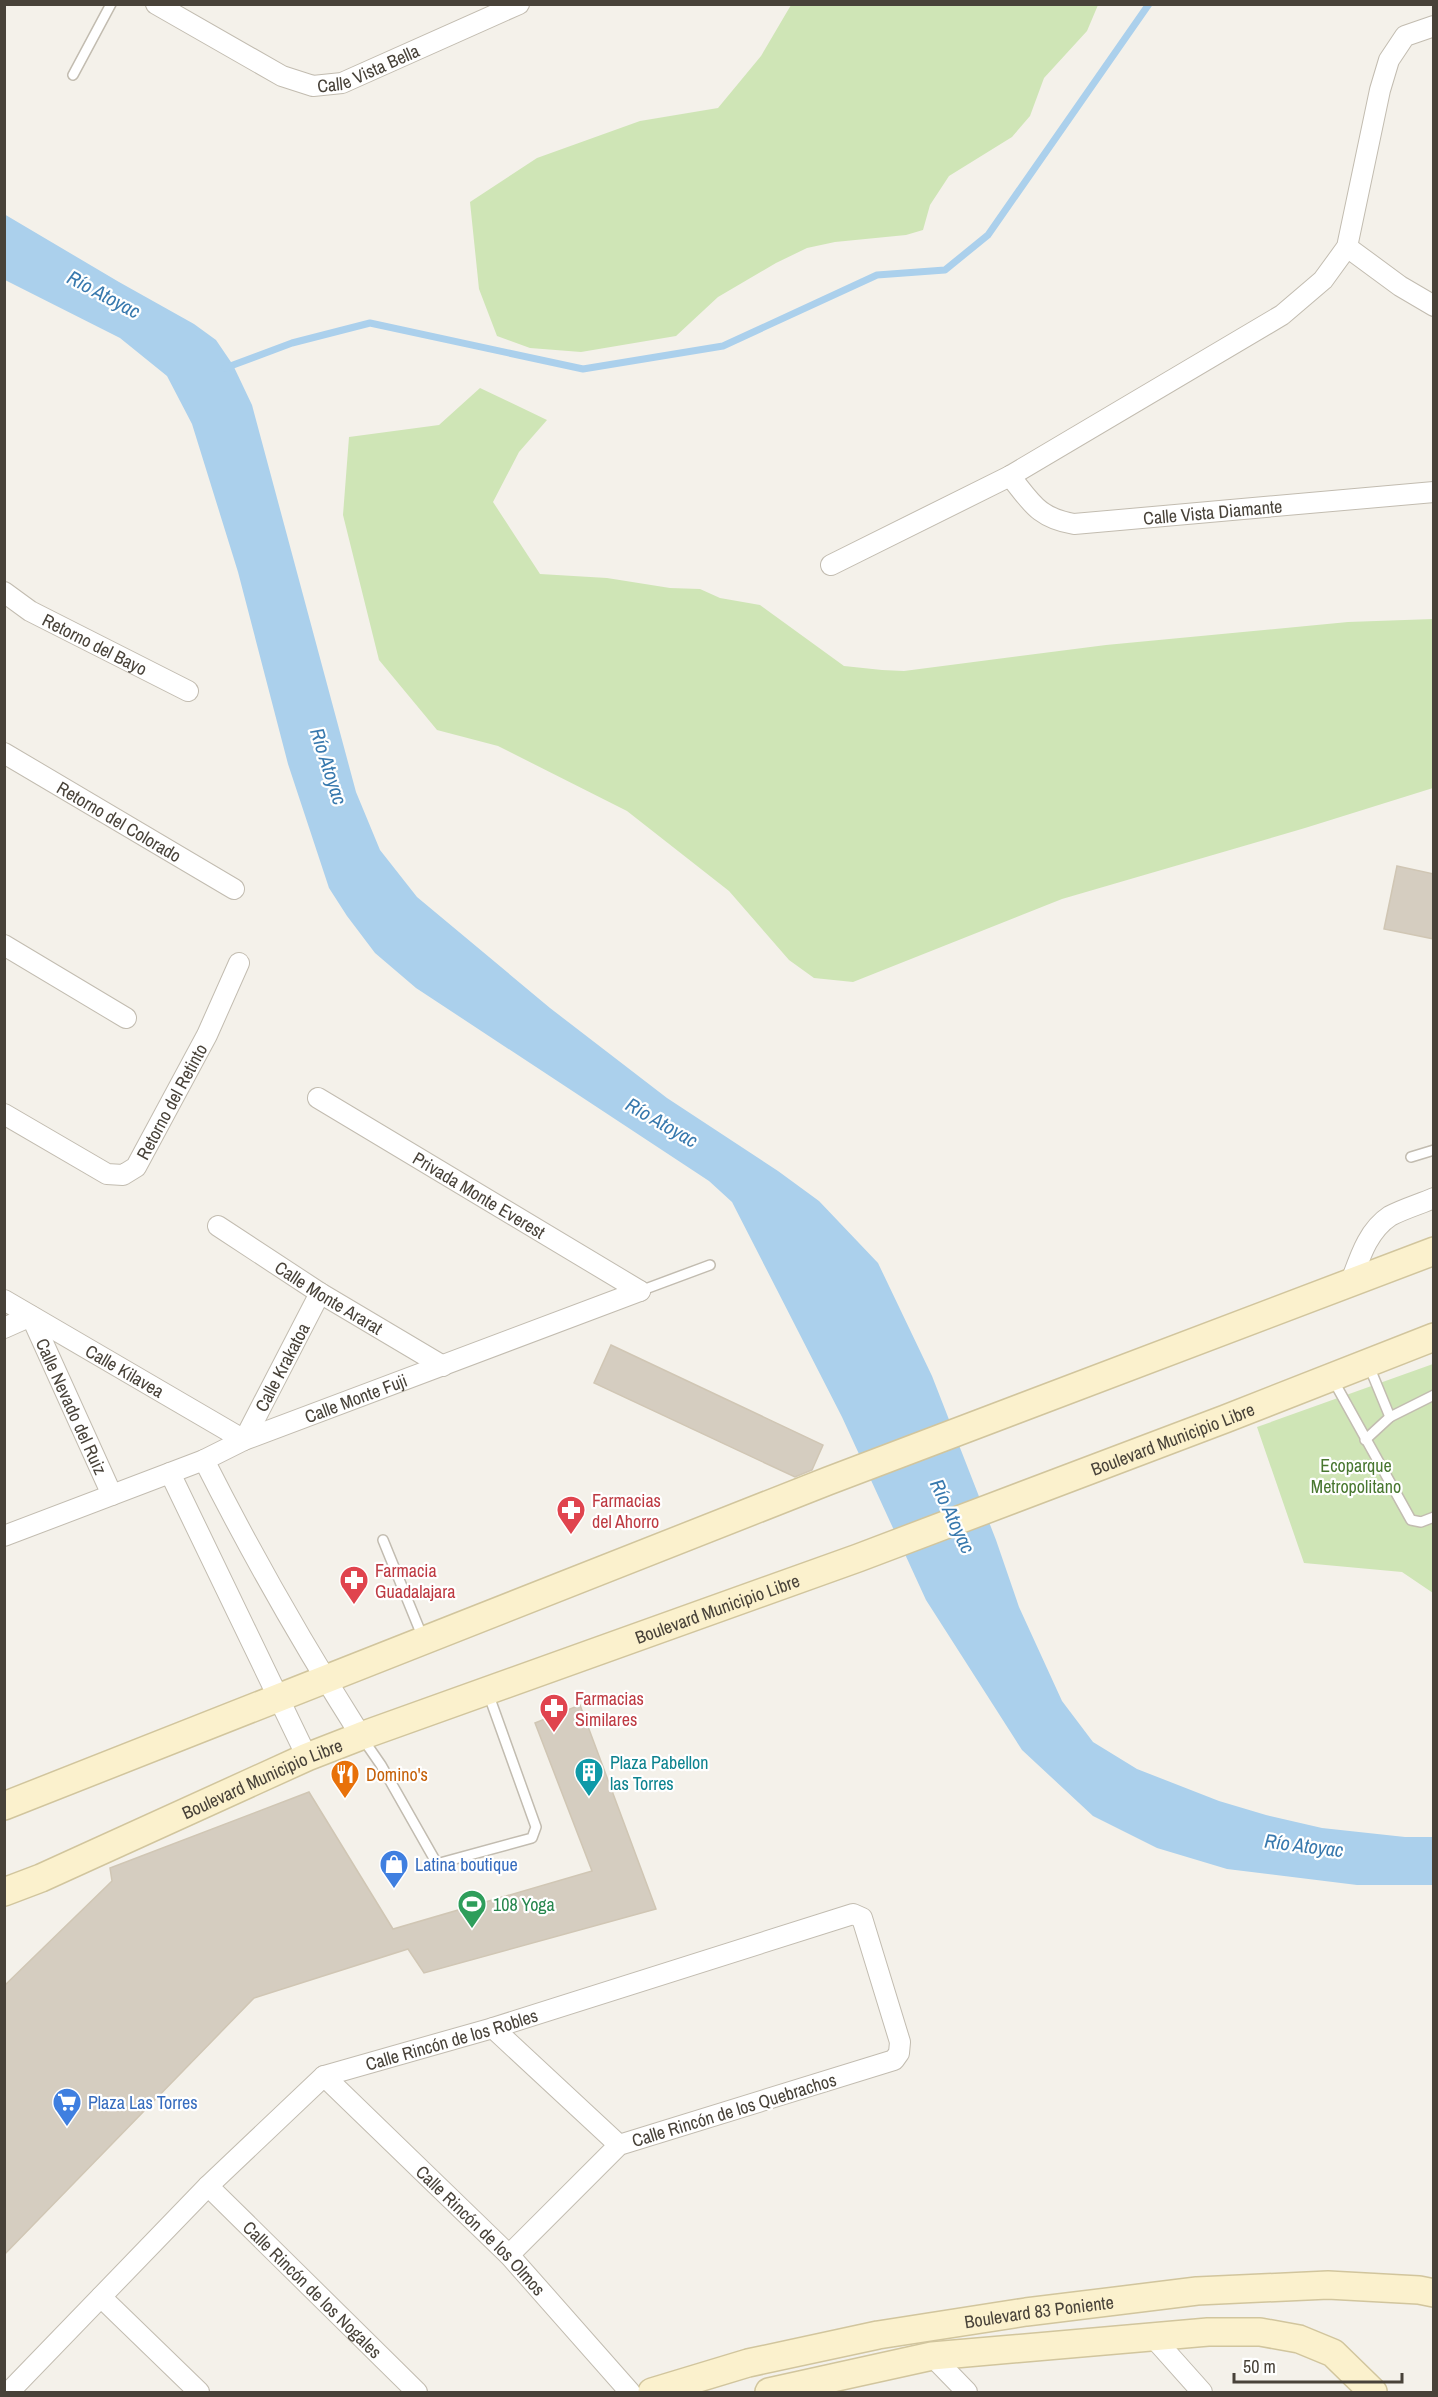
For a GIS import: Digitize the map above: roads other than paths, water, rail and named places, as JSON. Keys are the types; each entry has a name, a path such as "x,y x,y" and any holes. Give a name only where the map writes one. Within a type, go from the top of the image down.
{"main road":[{"path":"4,1806 828,1481 1434,1251"},
{"name":"Boulevard Municipio Libre","path":"4,1892 42,1878 307,1757 361,1736 858,1558 1434,1337"},
{"name":"Boulevard 83 Poniente","path":"652,2392 748,2363 867,2338 1038,2310 1197,2291 1316,2286 1419,2290 1434,2293"},
{"name":"Boulevard 83 Poniente","path":"769,2392 932,2356 1208,2332 1260,2332 1299,2339 1333,2353 1373,2392"}],"street":[{"name":"Calle Vista Bella","path":"156,4 282,76 313,86 342,83 519,4"},
{"path":"831,565 1010,476 1282,315 1323,280 1347,247 1380,90 1389,60 1405,36 1434,26"},
{"path":"1347,247 1400,286 1434,306"},
{"name":"Calle Vista Diamante","path":"1010,476 1039,511 1055,521 1074,524 1434,492"},
{"name":"Retorno del Bayo","path":"4,592 30,611 188,691"},
{"name":"Retorno del Colorado","path":"4,753 234,889"},
{"path":"4,945 126,1018"},
{"name":"Retorno del Retinto","path":"4,1114 107,1174 123,1175 136,1167 207,1035 238,963"},
{"name":"Privada Monte Everest","path":"318,1098 640,1291"},
{"path":"1350,1284 1361,1252 1372,1234 1389,1217 1434,1198"},
{"name":"Calle Monte Ararat","path":"218,1226 320,1293 443,1366"},
{"name":"Calle Monte Fuji","path":"4,1536 204,1460 244,1440 640,1291"},
{"name":"Calle Krakatoa","path":"244,1440 320,1293"},
{"name":"Calle Kilavea","path":"4,1300 244,1440"},
{"path":"4,1328 32,1316"},
{"name":"Calle Nevado del Ruiz","path":"32,1316 112,1495"},
{"path":"204,1460 242,1535 325,1679 361,1736"},
{"path":"170,1473 307,1757"},
{"name":"Calle Rincón de los Robles","path":"9,2392 208,2186 324,2076 493,2028 853,1914 862,1918 900,2042 899,2053 894,2060"},
{"path":"493,2028 619,2145"},
{"name":"Calle Rincón de los Quebrachos","path":"509,2255 619,2145 894,2060"},
{"name":"Calle Rincón de los Olmos","path":"324,2076 509,2255 630,2392"},
{"name":"Calle Rincón de los Nogales","path":"208,2186 417,2392"},
{"path":"101,2297 199,2392"},
{"path":"1152,2336 1202,2392"},
{"path":"932,2356 967,2392"}],"lane":[{"path":"73,75 111,4"},
{"path":"1411,1157 1434,1150"},
{"name":"Calle Monte Fuji","path":"640,1291 710,1265"},
{"path":"1367,1363 1390,1417"},
{"path":"1331,1377 1411,1520 1421,1522 1434,1516"},
{"path":"1365,1440 1390,1417 1434,1395"},
{"path":"383,1540 424,1640"},
{"path":"361,1736 381,1765 436,1862 440,1863 532,1838 536,1827 487,1691"}],"water":[{"name":"Río Atoyac","path":"4,214 194,324 216,340 233,365 252,405 356,792 380,850 417,897 550,1008 667,1098 778,1171 819,1201 878,1263 932,1376 996,1540 1019,1607 1062,1701 1093,1742 1137,1769 1219,1801 1266,1815 1322,1828 1405,1837 1433,1837 1433,1885 1357,1885 1227,1869 1157,1848 1093,1816 1022,1750 926,1600 842,1417 732,1202 709,1181 416,988 375,953 347,916 329,888 288,764 238,572 192,424 167,376 120,338 5,280"}],"waterway":[{"path":"225,368 292,343 370,323 583,369 723,346 877,275 945,270 988,235 1149,4"}],"place":[{"name":"Farmacias del Ahorro","path":"571,1536"},
{"name":"Farmacia Guadalajara","path":"354,1606"},
{"name":"Farmacias Similares","path":"554,1734"},
{"name":"Plaza Pabellon las Torres","path":"589,1798"},
{"name":"Domino's","path":"345,1800"},
{"name":"Latina boutique","path":"394,1890"},
{"name":"108 Yoga","path":"472,1930"},
{"name":"Plaza Las Torres","path":"67,2128"}],"park label":[{"name":"Ecoparque Metropolitano","path":"1356,1475"}]}
